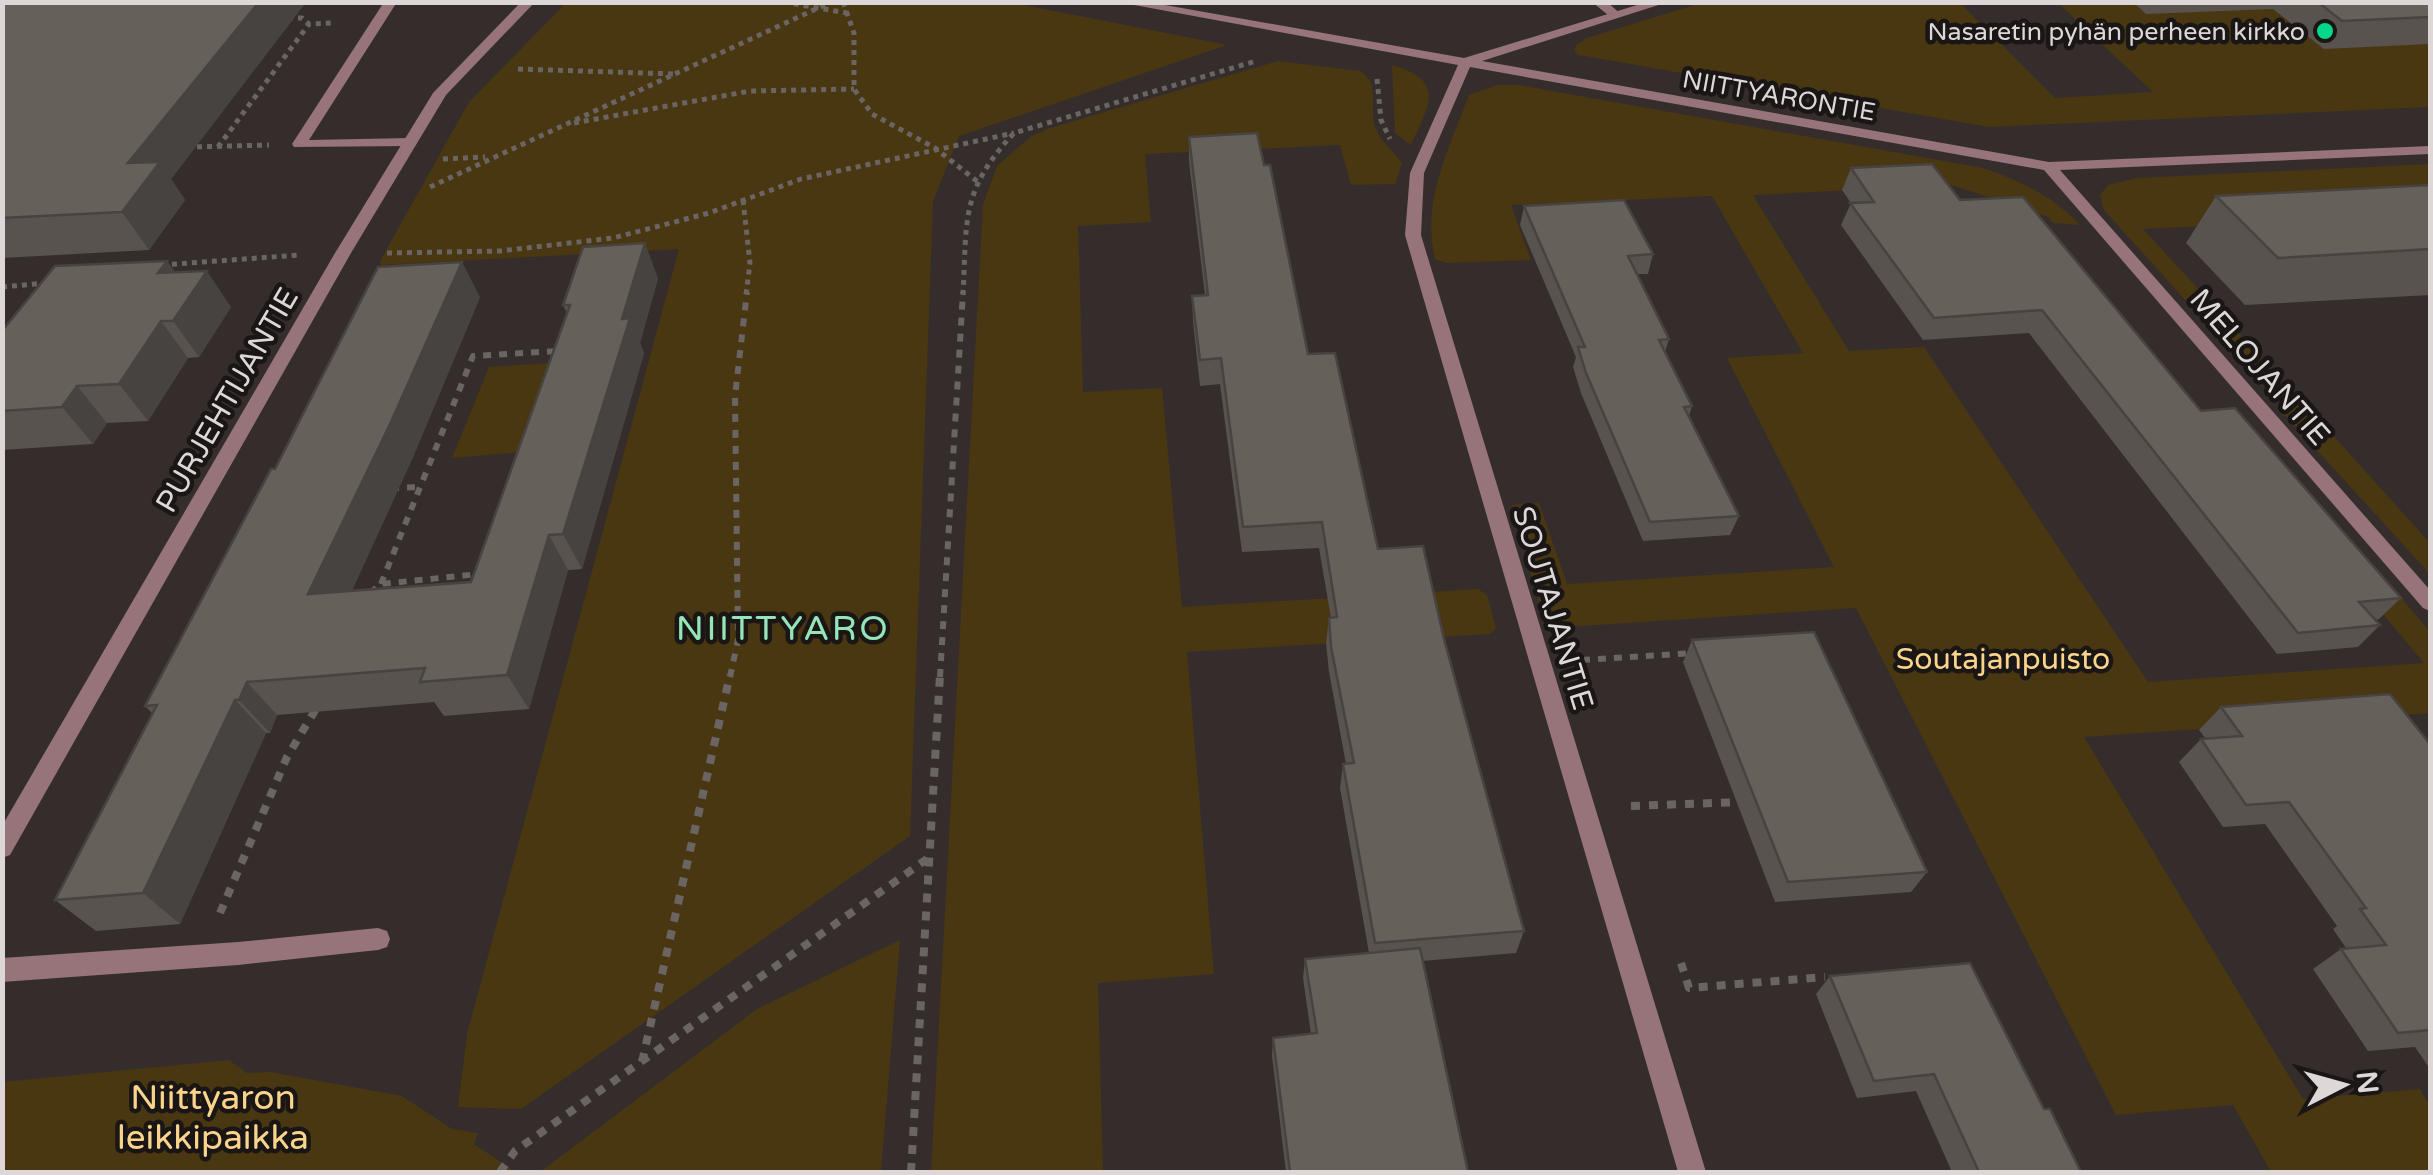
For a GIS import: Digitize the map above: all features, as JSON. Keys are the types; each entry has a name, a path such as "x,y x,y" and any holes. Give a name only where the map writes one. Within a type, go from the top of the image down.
{"street":[{"path":"299,144 391,2"},
{"name":"PURJEHTIJANTIE","path":"2,848 343,253 440,93 529,2"},
{"name":"NIITTYARONTIE","path":"1124,2 2049,166 2430,150"},
{"path":"1598,2 1617,16"},
{"path":"1466,62 1662,2"},
{"name":"SOUTAJANTIE","path":"1466,62 1413,193 1413,235 1692,1172"},
{"path":"299,144 410,142"},
{"name":"MELOJANTIE","path":"2049,166 2430,603"},
{"path":"2,970 201,954 268,954 378,939"}],"path":[{"path":"784,2 847,13"},
{"path":"362,222 831,2"},
{"path":"842,2 854,33 854,88 872,114 935,148 978,182"},
{"path":"284,18 302,18 308,24 378,22"},
{"path":"218,147 308,24"},
{"path":"1386,51 1376,68 1381,120 1393,145 1423,161"},
{"path":"150,266 189,260 343,253 500,251 613,238 801,179 1014,133 1263,60"},
{"path":"466,66 680,75"},
{"path":"562,125 750,91 854,88"},
{"path":"911,1172 968,204 986,162 1014,133"},
{"path":"185,147 299,144"},
{"path":"642,1062 738,640 735,396 750,263 743,200"},
{"path":"2,287 56,282"},
{"path":"364,598 381,584 473,356 576,350"},
{"path":"380,489 420,487"},
{"path":"381,584 484,574"},
{"path":"1573,644 1578,660 1713,652"},
{"path":"201,954 287,757 321,698"},
{"path":"1626,790 1632,808 1750,802"},
{"path":"500,1172 516,1151 928,859"},
{"path":"1682,963 1689,988 1826,977"}],"green space":[{"path":"566,3 1013,3 1227,45 959,136 933,201 910,836 521,1109 458,1107 467,1034 679,249 381,265 380,261 469,102"},
{"path":"1701,3 1960,3 2055,98 2153,92 2058,3 2273,9 2430,35 2430,107 1989,127 1579,55 1574,51 1587,38"},
{"path":"1278,61 1360,71 1366,76 1372,87 1376,129 1402,163 1395,184 1351,185 1340,145 1145,154 1151,222 1078,226 1083,392 1162,388 1182,607 1478,589 1487,595 1496,628 1490,634 1187,652 1214,974 1098,983 1103,1172 931,1172 983,204 997,166 1030,137"},
{"path":"1392,65 1409,71 1427,87 1427,106 1411,145 1395,133"},
{"name":"Soutajanpuisto","path":"1497,85 1519,85 1983,168 2036,190 2070,215 2080,225 2053,223 2048,217 1952,185 1753,195 1849,351 1924,347 2148,682 2424,663 2355,581 2385,579 2430,632 2430,713 2084,737 2303,1099 2420,1089 2430,1106 2430,1172 2271,1172 2233,1105 2116,1115 1856,608 1581,626 1559,626 1544,620 1512,505 1539,503 1567,584 1834,567 1727,358 1803,353 1712,196 1511,205 1531,260 1446,263 1435,259 1434,196 1446,155 1469,95"},
{"path":"2430,164 2430,214 2143,229 2271,368 2256,366 2233,353 2104,210 2100,195 2108,185 2137,178"},
{"path":"551,363 520,452 452,458 489,367"},
{"path":"2302,401 2430,543 2430,574 2284,414 2282,406"},
{"path":"900,940 881,1172 540,1172 757,1009"},
{"name":"Niittyaron leikkipaikka","path":"229,1060 247,1073 270,1072 402,1096 452,1129 478,1133 474,1144 516,1172 3,1172 3,1082"}],"building":[{"path":"2,2 259,2 128,163 160,162 122,212 2,218"},
{"path":"2318,2 2430,2 2430,17 2342,21"},
{"path":"1257,133 1264,165 1270,165 1308,354 1335,353 1378,549 1423,546 1444,639 1524,931 1375,943 1343,764 1354,763 1331,647 1329,618 1337,617 1322,522 1243,527 1221,358 1200,360 1192,296 1208,295 1189,137"},
{"path":"1932,164 1960,200 2023,197 2201,411 2235,408 2401,598 2359,602 2380,625 2298,633 2042,310 1934,318 1850,203 1874,202 1851,168"},
{"path":"2430,185 2430,249 2278,258 2216,196"},
{"path":"1624,200 1653,254 1628,256 1669,339 1659,340 1692,406 1684,407 1739,516 1650,522 1586,373 1578,347 1585,347 1524,206"},
{"path":"645,243 622,319 630,318 563,534 549,535 507,675 420,682 425,668 247,682 143,893 55,900 157,705 145,706 271,469 275,469 378,267 462,262 308,594 471,582 570,305 563,305 583,247"},
{"path":"167,261 158,273 207,271 173,321 161,321 119,384 77,386 62,407 2,411 2,331 55,266"},
{"path":"1814,632 1927,872 1788,882 1692,640"},
{"path":"2390,694 2430,744 2430,1030 2398,1033 2341,949 2386,945 2360,909 2366,908 2289,802 2246,805 2201,739 2242,736 2221,707"},
{"path":"1420,948 1468,1172 1290,1172 1273,1038 1317,1033 1305,959"},
{"path":"1970,963 2044,1109 2050,1109 2081,1172 1979,1172 1934,1074 1874,1081 1830,976"}],"place":[{"name":"Nasaretin pyhän perheen kirkko","path":"2325,31"}],"district":[{"name":"NIITTYARO","path":"783,628"}]}
